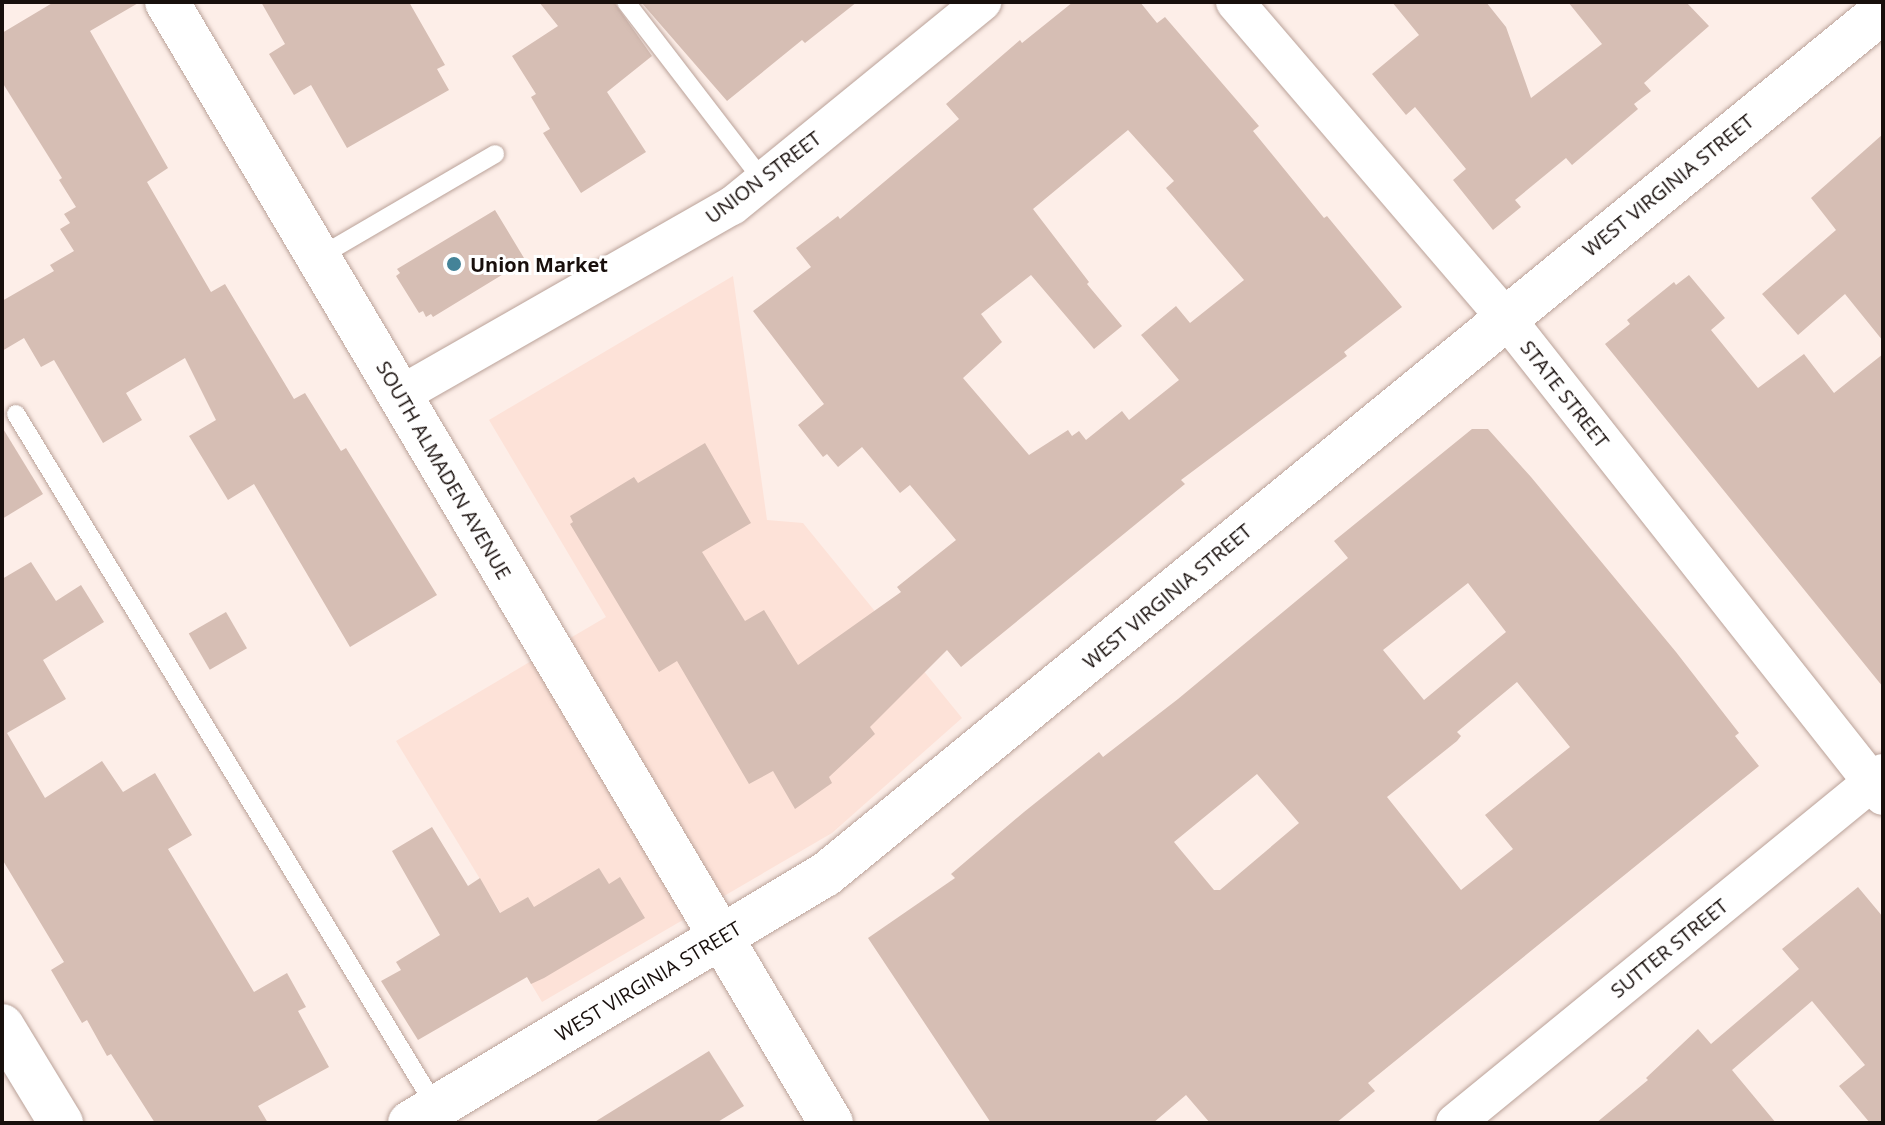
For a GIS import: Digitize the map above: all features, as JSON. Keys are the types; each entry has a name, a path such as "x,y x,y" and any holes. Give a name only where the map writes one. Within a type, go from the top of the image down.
{"street":[{"name":"SOUTH ALMADEN AVENUE","path":"167,2 831,1123"},
{"name":"UNION STREET","path":"400,395 732,206 982,2"},
{"name":"STATE STREET","path":"1235,2 1505,317 1879,784"},
{"name":"WEST VIRGINIA STREET","path":"430,1118 825,875 1883,11"},
{"name":"SUTTER STREET","path":"1455,1123 1879,784"},
{"path":"2,1026 61,1123"}],"lane":[{"path":"626,2 764,182"},
{"path":"319,257 495,154"},
{"path":"16,414 430,1118"}],"shaded area":[{"path":"733,276 767,520 803,523 962,718 832,833 542,1002 527,977 536,971 396,741 606,617 489,420"}],"building":[{"path":"54,2 140,2 90,31 168,168 147,182 211,292 225,284 294,399 305,393 341,451 346,448 437,595 350,647 254,484 228,500 189,436 216,420 185,358 126,393 142,420 103,443 54,360 41,367 24,338 2,351 2,301 54,271 50,265 74,251 60,229 70,223 64,214 76,207 59,180 62,178 2,82 2,33"},
{"path":"261,2 409,2 445,65 437,69 449,90 347,148 311,85 294,95 269,54 285,44"},
{"path":"539,2 614,2 652,56 607,92 646,152 581,193 543,133 550,129 531,97 536,94 512,56 558,26"},
{"path":"641,2 857,2 805,43 802,40 727,101"},
{"path":"1073,2 1140,2 1157,23 1165,17 1259,126 1253,131 1324,218 1327,216 1402,307 1344,352 1347,356 1181,480 1185,484 961,667 947,650 870,727 875,734 829,777 832,783 795,809 773,771 749,784 677,661 659,672 570,524 573,522 570,516 634,477 638,483 705,443 751,523 702,552 745,621 764,610 798,665 901,592 897,587 956,540 910,485 900,493 862,447 838,467 827,454 823,457 798,425 824,404 753,311 811,267 796,248 838,216 840,219 959,119 946,104 1020,40 1022,43","holes":["1128,130 1174,181 1166,188 1244,280 1190,323 1176,306 1141,335 1179,380 1129,420 1122,411 1086,440 1079,431 1072,436 1068,430 1029,455 963,378 1002,342 981,314 1031,275 1094,349 1122,326 1087,284 1089,282 1033,209"]},
{"path":"1392,2 1486,2 1506,27 1531,98 1602,44 1568,2 1686,2 1709,26 1644,83 1651,91 1634,104 1638,109 1572,165 1566,158 1515,200 1521,207 1493,230 1453,180 1466,169 1415,107 1406,115 1372,74 1419,35"},
{"path":"1883,134 1883,341 1845,294 1798,335 1762,294 1836,230 1811,198"},
{"path":"495,210 524,258 519,261 520,264 433,317 431,314 426,317 423,311 419,313 396,276 400,273 397,269"},
{"path":"1689,275 1725,318 1711,330 1758,388 1804,354 1834,393 1883,354 1883,687 1605,344 1630,324 1627,320 1674,282 1676,285"},
{"path":"2,427 43,494 2,519"},
{"path":"1472,429 1488,429 1676,652 1739,733 1735,736 1759,766 1368,1083 1375,1091 1336,1123 1210,1123 1186,1095 1153,1123 991,1123 868,938 955,878 951,874 1024,812 1099,752 1103,757 1178,699 1348,558 1334,541","holes":["1468,583 1506,632 1424,700 1383,650","1517,682 1570,747 1485,815 1513,849 1461,890 1387,797 1457,741 1461,736 1457,732","1257,774 1299,823 1220,890 1214,890 1174,842"]},
{"path":"31,562 56,601 81,585 104,622 43,660 66,699 7,733 45,798 102,761 123,792 155,773 192,835 168,849 254,992 287,973 306,1007 298,1011 329,1067 258,1106 268,1123 155,1123 111,1054 107,1056 87,1020 82,1023 51,970 64,962 2,859 2,579"},
{"path":"226,612 247,648 210,670 189,634"},
{"path":"432,827 468,886 480,878 500,913 528,897 534,907 599,868 609,884 620,877 645,918 544,978 531,984 527,977 418,1040 381,981 401,970 396,962 440,935 392,851"},
{"path":"1858,887 1883,917 1883,1123 1870,1123 1839,1086 1865,1065 1812,1001 1732,1070 1776,1123 1596,1123 1648,1080 1646,1078 1698,1029 1711,1044 1799,969 1782,949"},
{"path":"709,1051 744,1106 716,1123 593,1123"}],"place":[{"name":"Union Market","path":"454,264"}]}
